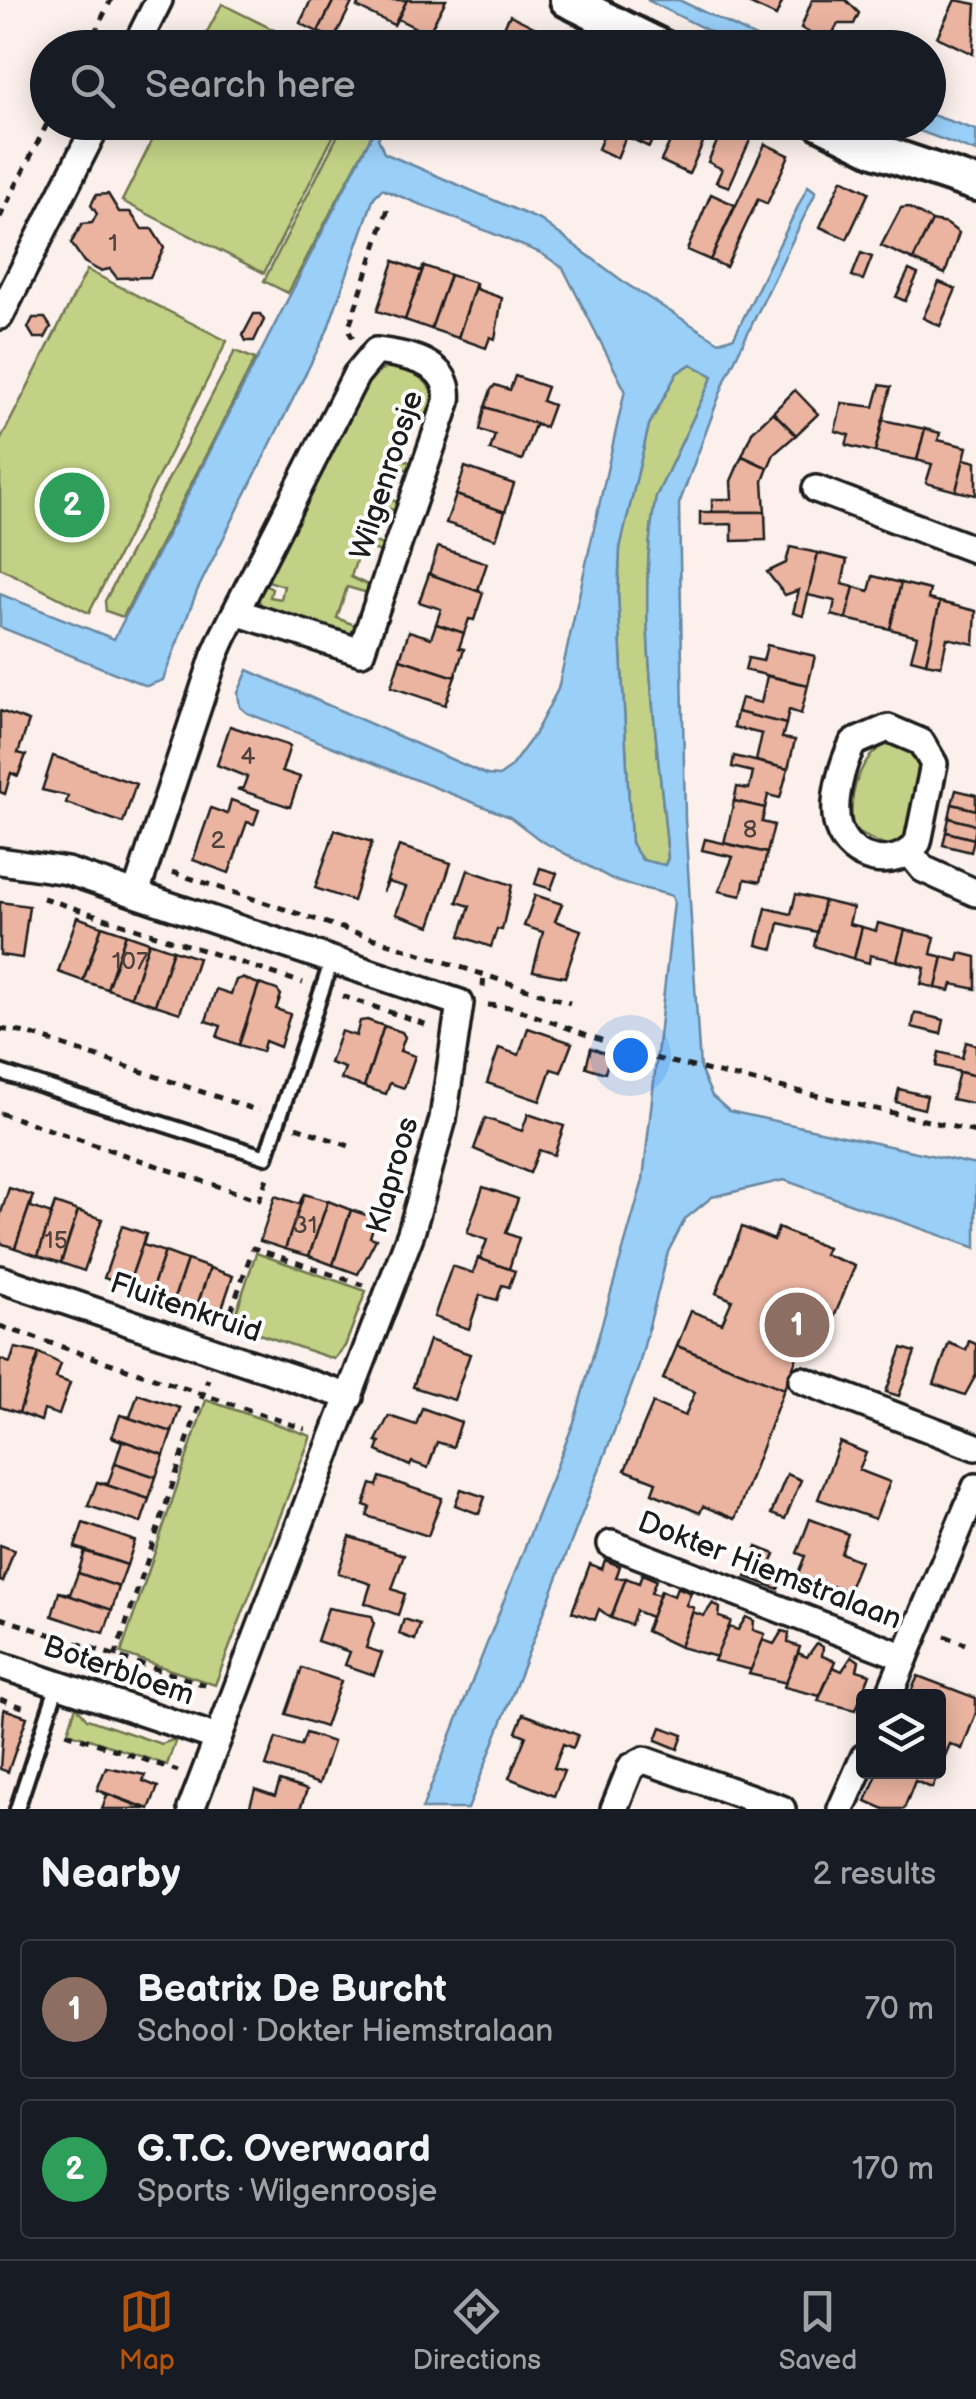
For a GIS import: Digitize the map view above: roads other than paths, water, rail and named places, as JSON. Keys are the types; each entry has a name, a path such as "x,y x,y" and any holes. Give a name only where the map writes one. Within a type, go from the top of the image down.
{"street":[{"path":"144,30 159,0"},
{"path":"567,0 628,30"},
{"path":"0,316 89,140"},
{"path":"855,140 976,184"},
{"name":"Wilgenroosje","path":"136,894 215,655 236,612 367,357 382,351 426,364 446,376 448,392 361,652 236,612"},
{"path":"816,489 976,550"},
{"path":"878,730 910,734 930,751 934,764 918,842 910,853 892,861 858,854 848,846 836,823 848,754 859,737 878,730"},
{"path":"910,853 923,868 976,893"},
{"path":"0,861 67,871 332,960"},
{"name":"Klaproos","path":"191,1809 388,1293 443,1118 460,1004 332,960"},
{"name":"Fluitenkruid","path":"0,1279 350,1397"},
{"path":"802,1380 976,1448"},
{"name":"Dokter Hiemstralaan","path":"892,1689 976,1487"},
{"name":"Dokter Hiemstralaan","path":"610,1544 905,1658"},
{"name":"Boterbloem","path":"0,1664 218,1738"},
{"path":"614,1809 631,1766 644,1760 782,1809"},
{"path":"841,1809 856,1775"}],"lane":[{"path":"0,1072 266,1158 332,960"},
{"path":"17,1809 58,1684"}],"water":[{"path":"647,0 679,0 742,30 707,30"},
{"path":"946,120 976,130 976,152 944,140"},
{"path":"369,140 379,140 384,153 542,221 628,285 719,342 734,337 808,186 816,192 726,378 679,504 685,819 700,1069 712,1096 729,1111 976,1165 976,1248 784,1180 712,1197 685,1219 668,1252 638,1369 468,1809 422,1809 574,1422 643,1180 674,902 672,896 614,880 540,840 510,817 247,713 240,707 238,693 248,670 487,775 499,776 509,769 534,735 558,689 625,390 563,268 541,253 382,189 374,197 327,331 197,591 163,680 147,686 0,627 0,594 114,639","holes":["691,364 713,376 656,497 647,585 648,631 668,858 665,865 642,860 631,843 618,594 620,548 649,425 677,373"]}],"place":[{"name":"G.T.C. Overwaard","path":"72,505"},
{"name":"Beatrix De Burcht","path":"797,1325"}]}
